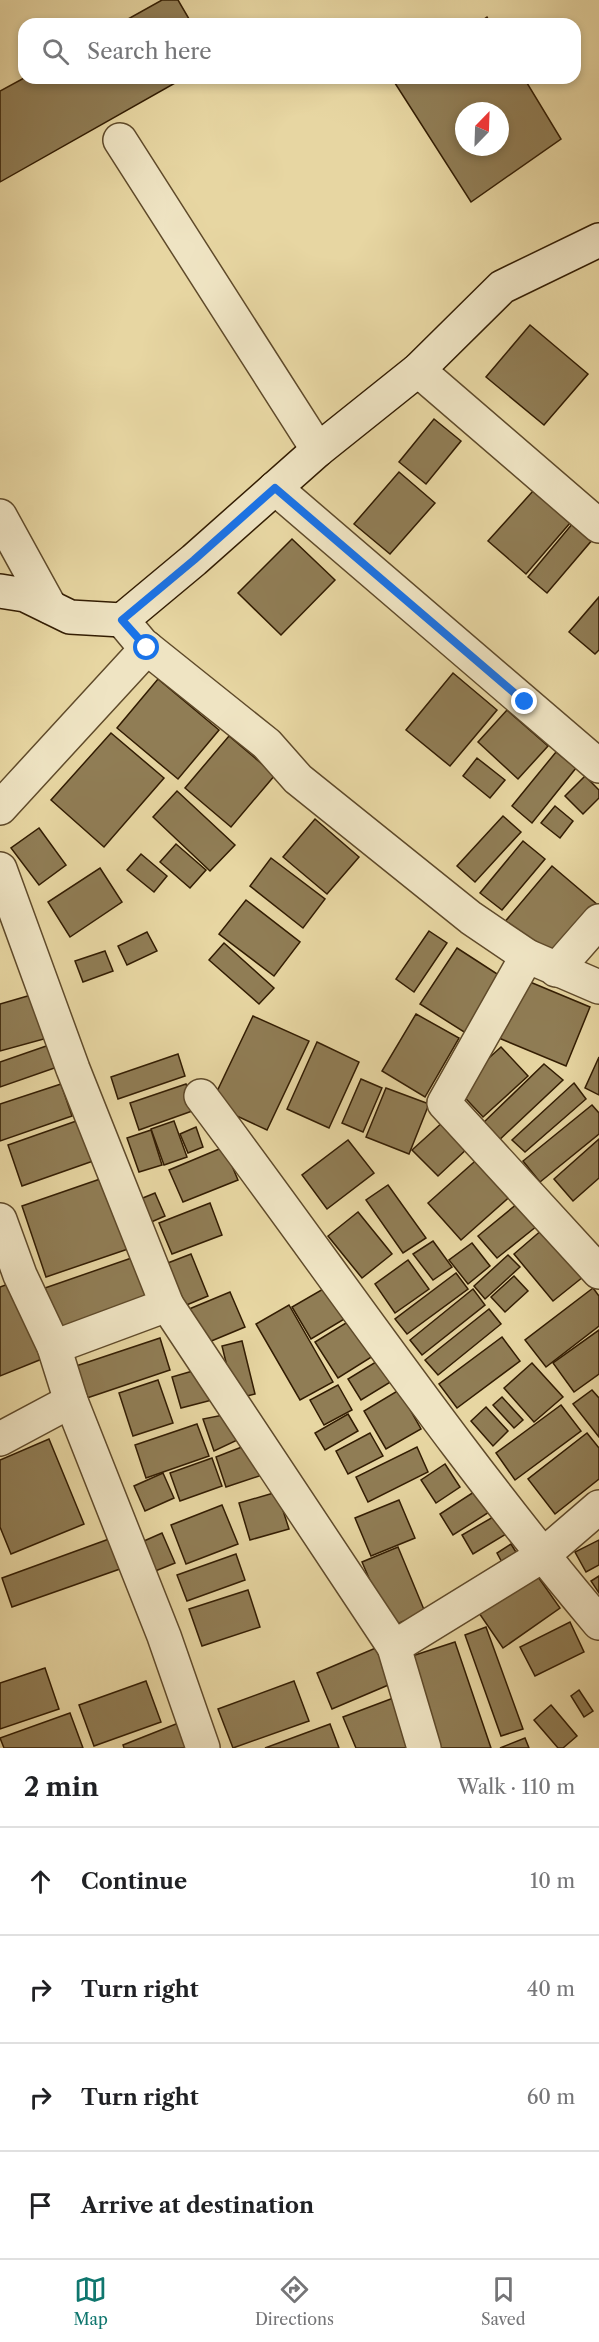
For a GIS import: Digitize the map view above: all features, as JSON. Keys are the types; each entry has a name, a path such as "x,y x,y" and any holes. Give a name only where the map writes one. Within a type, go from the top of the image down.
{"street":[{"path":"120,140 318,450"},
{"path":"0,591 25,595 70,617 122,620 194,560 318,450 418,370 502,287 599,240"},
{"path":"418,370 599,526"},
{"path":"275,488 599,766"},
{"path":"0,516 50,606"},
{"path":"122,620 147,648 267,744 298,779 471,918 527,956 599,987"},
{"path":"0,808 147,648"},
{"path":"0,869 73,1069 166,1305 394,1647 424,1748"},
{"path":"556,970 599,921"},
{"path":"527,956 444,1103 599,1272"},
{"path":"201,1096 308,1239 394,1360 542,1556 599,1623"},
{"path":"0,1220 20,1275 54,1347 71,1401 159,1625 203,1748"},
{"path":"54,1347 166,1305"},
{"path":"0,1439 71,1401"},
{"path":"394,1647 542,1556 599,1507"}],"building":[{"path":"162,0 178,0 188,18 130,18"},
{"path":"18,81 18,84 173,84 0,182 0,91"},
{"path":"396,84 528,84 561,139 471,202"},
{"path":"530,325 588,374 544,425 486,377"},
{"path":"434,419 461,441 426,484 399,462"},
{"path":"399,472 435,503 390,554 354,524"},
{"path":"533,491 570,523 526,574 488,541"},
{"path":"573,523 593,539 547,593 528,577"},
{"path":"292,539 335,580 281,635 238,593"},
{"path":"599,597 599,650 595,654 569,632"},
{"path":"453,673 497,710 450,766 406,730"},
{"path":"158,679 219,730 178,779 117,728"},
{"path":"507,710 548,746 518,779 478,742"},
{"path":"111,733 164,778 104,847 51,800"},
{"path":"229,736 275,775 231,827 185,788"},
{"path":"556,752 576,768 532,823 512,806"},
{"path":"477,758 505,780 490,798 463,776"},
{"path":"585,776 599,790 599,798 583,814 565,796"},
{"path":"177,791 235,845 210,871 153,817"},
{"path":"555,806 573,821 560,838 541,823"},
{"path":"503,816 521,832 475,882 457,866"},
{"path":"315,819 359,857 327,894 283,857"},
{"path":"39,828 66,865 39,885 11,848"},
{"path":"523,841 545,859 502,910 480,893"},
{"path":"176,844 206,870 190,888 160,862"},
{"path":"141,854 167,876 154,892 127,870"},
{"path":"271,858 325,899 303,928 250,886"},
{"path":"552,866 599,906 550,964 503,924"},
{"path":"100,868 122,902 70,937 48,902"},
{"path":"246,900 300,942 274,976 219,934"},
{"path":"429,931 447,943 414,992 396,979"},
{"path":"147,932 157,951 127,965 118,946"},
{"path":"224,943 274,988 259,1004 209,960"},
{"path":"457,948 508,981 472,1037 420,1004"},
{"path":"105,951 113,971 83,982 75,961"},
{"path":"518,977 590,1007 566,1066 494,1036"},
{"path":"38,993 51,1037 0,1051 0,1004"},
{"path":"416,1014 459,1038 425,1097 382,1071"},
{"path":"253,1016 309,1041 267,1130 211,1104"},
{"path":"317,1042 359,1062 329,1128 287,1109"},
{"path":"55,1043 63,1065 0,1087 0,1062"},
{"path":"501,1047 528,1076 483,1117 456,1088"},
{"path":"178,1054 185,1076 118,1099 111,1077"},
{"path":"599,1057 599,1095 585,1088"},
{"path":"544,1064 563,1080 496,1143 482,1124"},
{"path":"361,1079 382,1088 363,1132 342,1123"},
{"path":"574,1083 586,1099 525,1152 512,1140"},
{"path":"61,1084 72,1116 0,1141 0,1104"},
{"path":"186,1084 195,1110 139,1130 130,1103"},
{"path":"386,1088 429,1104 409,1154 366,1137"},
{"path":"592,1105 599,1113 599,1134 540,1182 523,1161"},
{"path":"82,1119 96,1160 22,1186 8,1145"},
{"path":"174,1121 187,1157 164,1165 151,1129"},
{"path":"444,1121 469,1147 438,1176 412,1150"},
{"path":"196,1127 203,1147 188,1153 180,1134"},
{"path":"151,1130 162,1165 139,1172 127,1138"},
{"path":"599,1139 599,1178 573,1201 554,1179"},
{"path":"348,1140 374,1173 327,1209 302,1175"},
{"path":"224,1147 238,1180 183,1202 169,1170"},
{"path":"482,1155 515,1192 461,1240 428,1203"},
{"path":"103,1178 128,1249 46,1277 22,1206"},
{"path":"388,1185 426,1238 403,1253 366,1200"},
{"path":"155,1193 165,1216 149,1223 138,1200"},
{"path":"523,1199 542,1222 497,1258 478,1236"},
{"path":"210,1203 222,1235 172,1254 159,1223"},
{"path":"358,1212 392,1254 362,1278 328,1236"},
{"path":"543,1229 583,1277 553,1301 514,1254"},
{"path":"433,1241 452,1267 433,1280 413,1254"},
{"path":"472,1243 490,1266 468,1284 449,1260"},
{"path":"143,1254 157,1297 61,1330 45,1288"},
{"path":"191,1254 208,1296 177,1309 160,1266"},
{"path":"508,1255 520,1267 485,1299 474,1286"},
{"path":"408,1260 429,1289 395,1313 375,1284"},
{"path":"456,1273 468,1289 407,1334 395,1319"},
{"path":"514,1276 528,1291 505,1312 491,1297"},
{"path":"337,1281 356,1312 311,1339 292,1307"},
{"path":"11,1283 42,1359 0,1376 0,1287"},
{"path":"593,1288 599,1296 599,1326 546,1367 525,1340"},
{"path":"473,1289 485,1305 422,1355 410,1340"},
{"path":"230,1292 245,1327 197,1347 182,1312"},
{"path":"289,1305 333,1382 300,1400 256,1324"},
{"path":"489,1309 501,1324 438,1375 425,1360"},
{"path":"359,1315 381,1351 338,1378 315,1342"},
{"path":"599,1330 599,1374 574,1392 553,1363"},
{"path":"502,1337 520,1361 457,1408 439,1384"},
{"path":"160,1338 170,1370 84,1399 73,1367"},
{"path":"242,1341 255,1394 235,1399 222,1346"},
{"path":"384,1357 397,1378 361,1400 348,1379"},
{"path":"532,1363 563,1397 534,1422 504,1388"},
{"path":"203,1368 212,1400 181,1408 172,1377"},
{"path":"158,1380 173,1423 133,1436 119,1393"},
{"path":"338,1385 352,1410 324,1425 310,1400"},
{"path":"399,1390 421,1429 386,1449 364,1411"},
{"path":"592,1390 599,1398 599,1437 573,1404"},
{"path":"502,1397 523,1420 514,1428 493,1405"},
{"path":"561,1405 581,1431 515,1480 496,1453"},
{"path":"486,1407 508,1431 493,1446 471,1421"},
{"path":"233,1413 248,1435 214,1451 203,1419"},
{"path":"348,1414 358,1431 325,1450 315,1433"},
{"path":"197,1424 209,1456 146,1478 135,1445"},
{"path":"370,1433 383,1456 348,1474 336,1451"},
{"path":"587,1433 599,1448 599,1479 555,1514 528,1479"},
{"path":"49,1439 84,1524 11,1554 0,1527 0,1460"},
{"path":"252,1443 265,1474 226,1487 216,1457"},
{"path":"417,1447 428,1472 368,1502 356,1477"},
{"path":"212,1458 222,1486 180,1501 170,1473"},
{"path":"445,1464 460,1487 436,1503 421,1480"},
{"path":"163,1473 174,1498 145,1511 134,1486"},
{"path":"480,1488 494,1509 453,1535 440,1514"},
{"path":"277,1492 289,1529 250,1540 239,1503"},
{"path":"399,1500 415,1538 371,1556 355,1518"},
{"path":"222,1505 238,1544 186,1564 171,1525"},
{"path":"500,1513 511,1531 473,1554 462,1535"},
{"path":"162,1533 175,1563 148,1574 135,1545"},
{"path":"109,1539 120,1569 12,1607 2,1578"},
{"path":"599,1540 599,1565 586,1572 575,1552"},
{"path":"511,1544 519,1557 504,1566 497,1553"},
{"path":"398,1547 425,1612 390,1627 362,1562"},
{"path":"236,1554 245,1580 187,1601 177,1575"},
{"path":"536,1574 560,1608 503,1648 479,1613"},
{"path":"599,1576 599,1593 591,1581"},
{"path":"248,1590 260,1627 202,1646 189,1609"},
{"path":"570,1622 584,1652 535,1676 520,1647"},
{"path":"486,1627 523,1729 501,1736 465,1635"},
{"path":"455,1642 491,1748 439,1748 409,1657"},
{"path":"378,1647 393,1683 332,1709 317,1673"},
{"path":"45,1668 59,1709 0,1729 0,1683"},
{"path":"146,1681 161,1722 94,1746 79,1705"},
{"path":"294,1681 309,1721 233,1748 218,1709"},
{"path":"579,1690 593,1711 584,1717 571,1696"},
{"path":"396,1697 415,1748 356,1748 343,1717"},
{"path":"551,1705 577,1736 563,1748 558,1748 534,1720"},
{"path":"70,1713 83,1748 4,1748 0,1738"},
{"path":"181,1722 191,1748 124,1748 123,1745"},
{"path":"330,1724 339,1748 265,1748"},
{"path":"525,1738 529,1748 500,1748"}],"route":[{"path":"147,648 122,620 275,488 525,702"}]}
